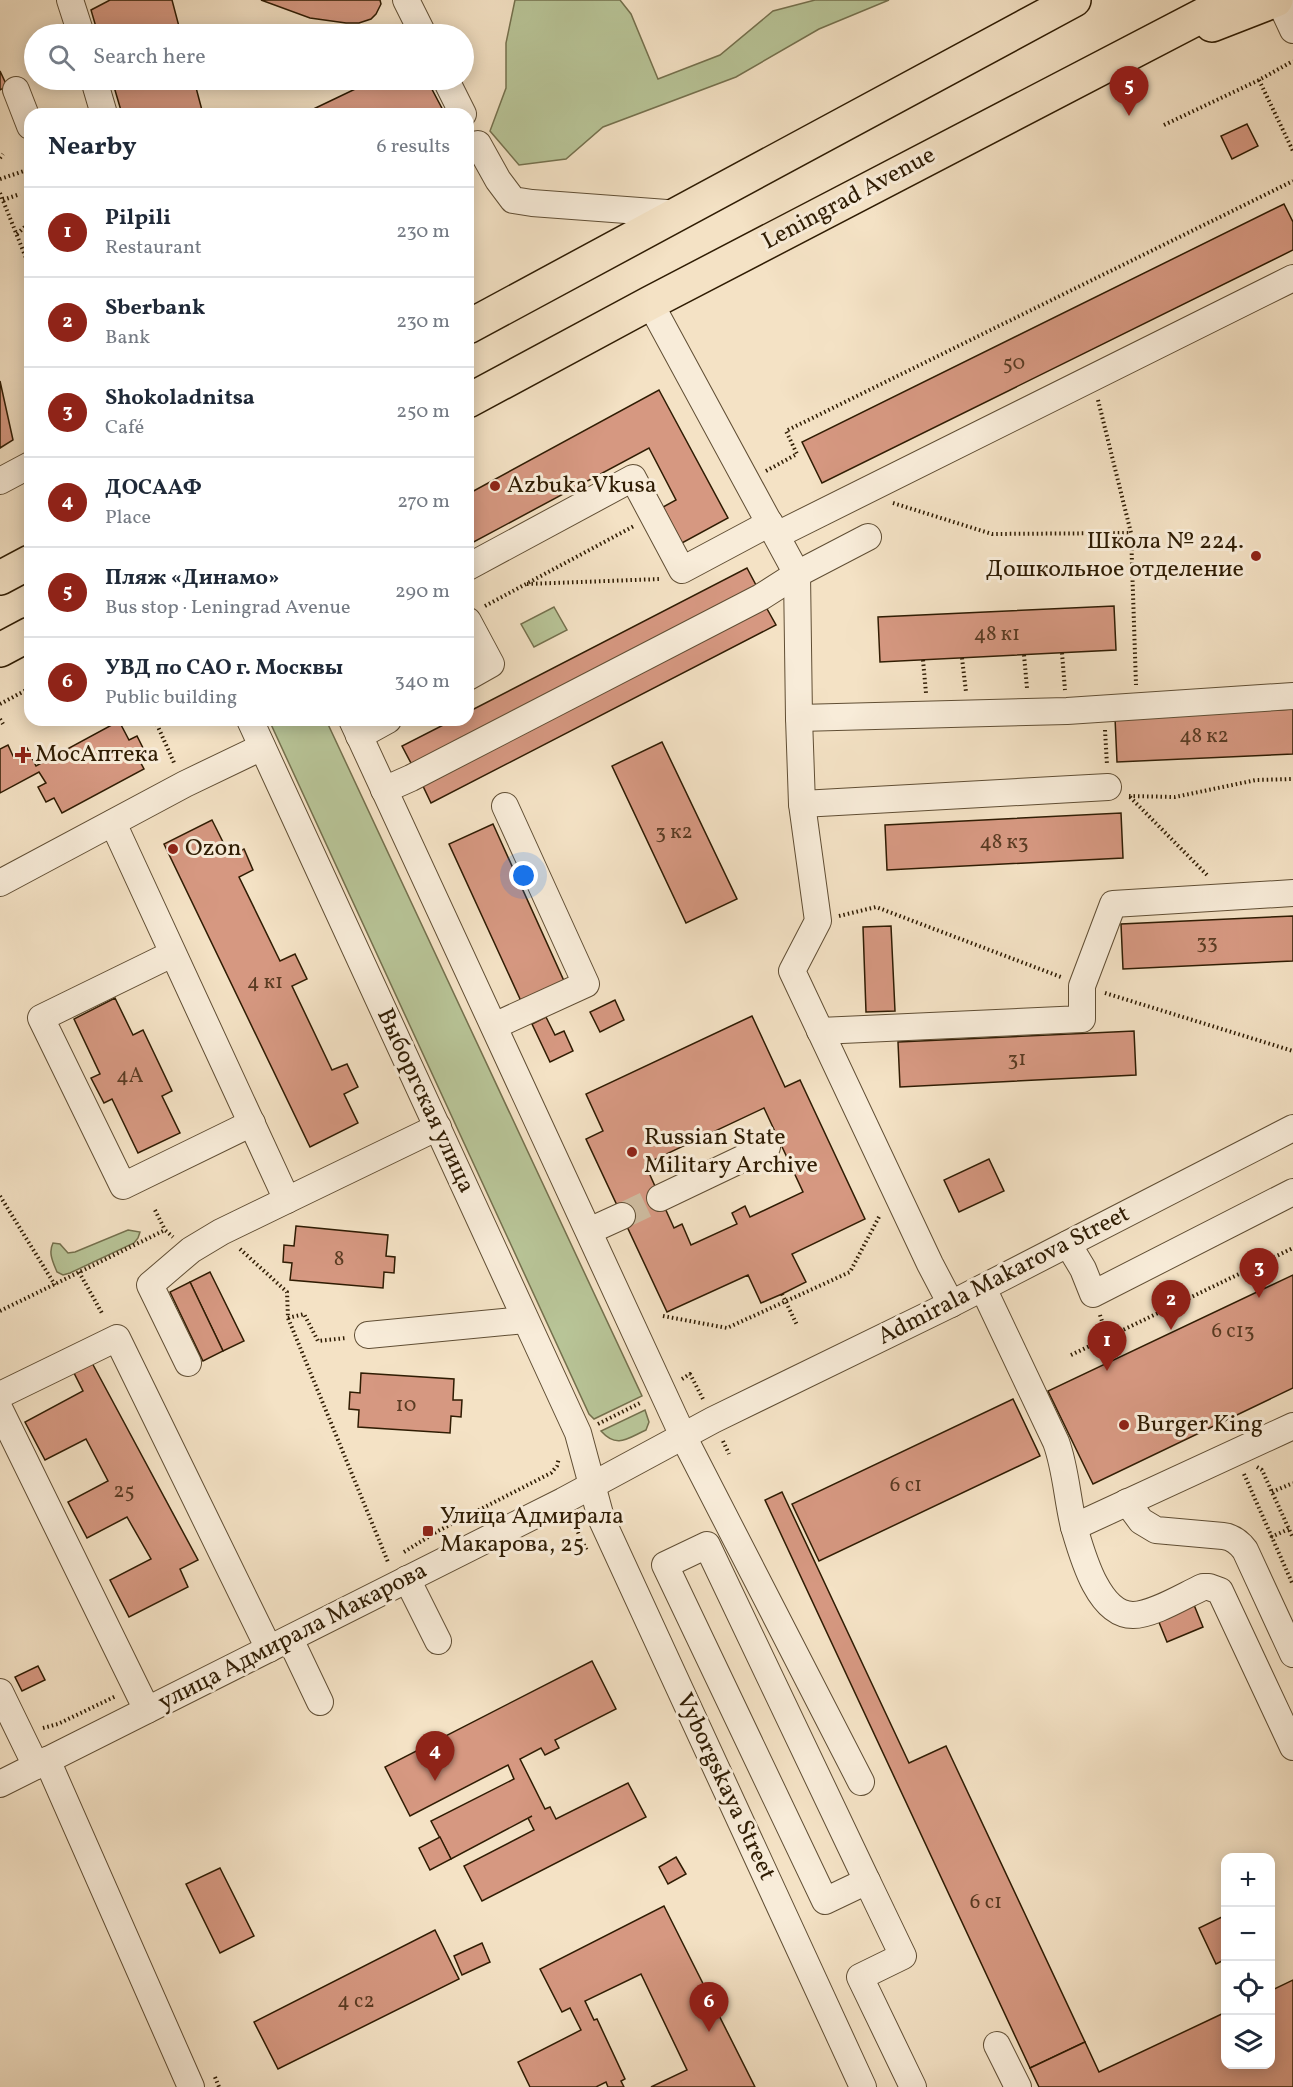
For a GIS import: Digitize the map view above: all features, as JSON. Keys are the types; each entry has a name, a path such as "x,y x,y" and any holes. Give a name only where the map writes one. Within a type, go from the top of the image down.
{"main road":[{"path":"474,324 1073,0"},
{"name":"Leningrad Avenue","path":"474,398 650,303 1232,0"},
{"path":"1096,70 1278,0"},
{"path":"0,578 24,565"},
{"path":"0,650 24,637"}],"street":[{"path":"70,0 78,24"},
{"path":"406,0 418,24"},
{"path":"1278,0 1293,30"},
{"path":"16,90 24,111"},
{"path":"97,90 102,108"},
{"path":"451,90 460,108"},
{"path":"474,144 513,200 680,214"},
{"path":"474,564 633,478 682,570 860,493 1293,278"},
{"path":"650,303 797,574 802,804 818,921 792,971 951,1304"},
{"path":"0,481 24,468"},
{"path":"384,790 761,597 797,574 868,537"},
{"path":"474,619 491,664 474,674"},
{"path":"799,718 1029,713 1293,696"},
{"name":"Выборгская улица","path":"253,726 578,1433 591,1485"},
{"path":"356,728 683,1436 861,1782"},
{"path":"0,883 184,784 262,747"},
{"path":"802,804 1119,792"},
{"path":"494,1026 586,984 505,806"},
{"path":"113,823 287,1200"},
{"path":"820,1031 1082,1019 1082,986 1113,904 1293,893"},
{"path":"172,954 41,1018 123,1186 252,1124"},
{"path":"188,1363 150,1285 191,1250 221,1232 438,1127"},
{"name":"Admirala Makarova Street","path":"951,1304 1293,1128"},
{"path":"660,1198 767,1147"},
{"path":"1068,1244 1083,1269 1093,1294 1293,1191"},
{"path":"589,1231 622,1216"},
{"path":"983,1288 1056,1442 1074,1527 1084,1559 1105,1601 1121,1613 1134,1615 1148,1612 1203,1587 1220,1591 1293,1747"},
{"name":"улица Адмирала Макарова","path":"0,1784 563,1501 683,1436 951,1304"},
{"path":"368,1335 525,1320"},
{"path":"0,1395 117,1338 280,1644 320,1701"},
{"path":"0,1410 147,1710"},
{"path":"1074,1527 1293,1426"},
{"name":"Vyborgskaya Street","path":"591,1485 601,1518 863,2087"},
{"path":"1127,1502 1141,1521 1156,1530 1229,1537 1240,1544 1288,1628 1293,1654"},
{"path":"867,1881 825,1901 665,1565 707,1545 903,1956 860,1977 913,2087"},
{"path":"407,1579 438,1641"},
{"path":"1,1699 42,1763 191,2087"},
{"path":"694,1720 730,1703"},
{"path":"997,2045 1018,2087"}],"path":[{"path":"1164,125 1259,80 1293,61"},
{"path":"1259,80 1293,151"},
{"path":"0,179 24,171"},
{"path":"747,481 797,454 786,430 1293,181"},
{"path":"0,193 24,252"},
{"path":"3,200 20,194"},
{"path":"17,234 24,228"},
{"path":"1092,378 1131,533 1137,707"},
{"path":"860,493 992,534 1131,533"},
{"path":"474,615 526,584 653,515"},
{"path":"526,584 668,579 682,570"},
{"path":"1062,653 1067,711"},
{"path":"1024,655 1029,713"},
{"path":"962,658 968,714"},
{"path":"923,660 928,715"},
{"path":"0,704 24,691"},
{"path":"1104,708 1119,792 1229,897"},
{"path":"0,719 3,724"},
{"path":"158,726 184,784"},
{"path":"1119,792 1175,797 1256,780 1293,778"},
{"path":"818,921 876,907 1082,986 1293,1051"},
{"path":"0,1196 55,1285"},
{"path":"155,1210 165,1230 191,1250"},
{"path":"663,1316 727,1328 850,1272 881,1214"},
{"path":"0,1311 165,1230"},
{"path":"221,1232 287,1292 288,1318 388,1562"},
{"path":"1071,1355 1293,1248"},
{"path":"79,1272 103,1315"},
{"path":"782,1294 797,1325"},
{"path":"288,1318 304,1314 318,1341 368,1335"},
{"path":"1254,1467 1262,1470 1293,1538"},
{"path":"1245,1472 1244,1478 1293,1585"},
{"path":"1272,1492 1293,1483"},
{"path":"1271,1538 1289,1529"}],"green space":[{"path":"515,0 620,0 631,14 658,79 720,55 773,11 815,0 889,0 819,29 736,77 603,127 566,159 519,165 490,131 506,88 506,43"},
{"path":"554,607 567,630 534,647 521,624"},
{"path":"272,726 329,726 642,1396 594,1419 589,1414"},
{"path":"128,1230 140,1232 134,1243 70,1273 63,1275 57,1272 51,1254 53,1243 60,1244 68,1253 75,1252"},
{"path":"645,1410 649,1422 646,1430 634,1436 618,1441 612,1440 601,1431"}],"building":[{"path":"110,0 172,0 178,24 95,24 91,10"},
{"path":"261,0 380,0 381,4 371,19 359,23 346,23 310,18"},
{"path":"0,71 7,86 0,90"},
{"path":"115,90 197,90 201,108 120,108"},
{"path":"353,90 432,90 442,108 316,108"},
{"path":"1247,124 1258,146 1232,159 1221,136"},
{"path":"1284,204 1293,222 1293,250 822,483 802,442"},
{"path":"0,381 13,440 0,448"},
{"path":"659,390 728,518 682,543 663,507 676,500 649,448 474,542 474,491"},
{"path":"747,568 757,587 412,765 402,746 441,726 474,726 474,709"},
{"path":"1114,606 1116,650 880,662 878,617"},
{"path":"766,607 776,625 431,803 422,784"},
{"path":"1293,709 1293,754 1117,762 1115,718"},
{"path":"110,726 122,726 129,740 137,736 144,750 136,754 144,769 62,813 54,798 46,802 38,787 46,783 39,772 0,793 0,749 8,745 13,756 27,748 36,766"},
{"path":"662,742 737,899 686,923 612,766"},
{"path":"1121,813 1123,858 887,870 885,825"},
{"path":"212,820 230,856 244,849 253,870 239,877 280,961 295,954 307,979 292,986 332,1070 347,1064 358,1087 344,1094 358,1123 310,1147 164,844"},
{"path":"493,824 564,981 521,1001 449,844"},
{"path":"1293,916 1293,961 1123,969 1121,924"},
{"path":"891,926 895,1011 866,1012 863,927"},
{"path":"115,998 133,1035 143,1030 172,1091 162,1096 180,1133 138,1153 112,1099 104,1103 91,1078 100,1074 74,1019"},
{"path":"615,1000 624,1020 600,1032 590,1012"},
{"name":"Russian State Military Archive","path":"752,1016 785,1087 800,1080 865,1219 792,1254 806,1282 782,1294 761,1303 748,1275 667,1312 586,1139 603,1131 586,1094","holes":["764,1108 803,1192 750,1217 745,1206 732,1213 737,1224 691,1245 682,1224 674,1228 645,1164"]},
{"path":"546,1017 555,1035 564,1031 573,1051 550,1062 532,1024"},
{"path":"1134,1031 1136,1075 900,1087 898,1042"},
{"path":"989,1159 1004,1191 959,1212 944,1180"},
{"path":"296,1226 388,1235 386,1256 395,1257 394,1273 384,1272 383,1288 290,1280 292,1263 283,1262 284,1245 294,1246"},
{"path":"210,1272 244,1341 223,1351 190,1282"},
{"path":"1293,1275 1293,1388 1093,1484 1048,1391"},
{"path":"190,1282 223,1351 203,1361 170,1292"},
{"path":"91,1361 198,1560 180,1569 188,1587 129,1617 110,1580 151,1559 127,1517 87,1538 68,1502 108,1481 86,1439 45,1460 25,1422 83,1391 73,1371"},
{"path":"361,1373 454,1379 453,1400 462,1400 461,1417 451,1416 450,1433 358,1427 359,1410 349,1409 350,1392 360,1393"},
{"path":"1013,1399 1040,1456 819,1561 792,1504"},
{"path":"782,1492 909,1763 946,1746 1085,2042 1030,2068 765,1500"},
{"path":"1192,1600 1203,1627 1167,1642 1156,1615"},
{"path":"592,1661 616,1709 555,1740 559,1748 545,1755 541,1748 520,1759 545,1809 550,1807 556,1819 628,1783 646,1817 482,1901 464,1866 534,1830 528,1818 451,1859 431,1821 514,1779 508,1765 410,1816 385,1767"},
{"path":"38,1666 45,1680 22,1691 15,1677"},
{"path":"440,1837 451,1859 430,1870 419,1848"},
{"path":"676,1857 686,1874 668,1884 659,1867"},
{"path":"220,1868 254,1936 220,1953 186,1884"},
{"path":"664,1906 755,2087 651,2087 687,2070 641,1974 585,2001 594,2020 597,2019 625,2079 621,2081 624,2087 608,2087 606,2082 596,2087 530,2087 518,2062 581,2030 570,2008 562,2012 540,1969"},
{"path":"1221,1917 1221,1962 1216,1964 1199,1928"},
{"path":"435,1930 459,1979 278,2069 254,2022"},
{"path":"482,1943 490,1962 462,1975 454,1956"},
{"path":"1293,1980 1293,2087 1039,2087 1030,2068 1085,2042 1099,2072 1221,2014 1221,2069 1275,2069 1275,1989"}],"tunnel":[{"path":"622,1216 660,1198"}],"place":[{"name":"Пляж «Динамо»","path":"1129,116"},
{"name":"Azbuka Vkusa","path":"495,486"},
{"name":"Школа № 224. Дошкольное отделение","path":"1256,556"},
{"name":"МосАптека","path":"23,755"},
{"name":"Ozon","path":"173,849"},
{"name":"Russian State Military Archive","path":"632,1152"},
{"name":"Shokoladnitsa","path":"1259,1298"},
{"name":"Sberbank","path":"1171,1330"},
{"name":"Pilpili","path":"1107,1371"},
{"name":"Burger King","path":"1124,1425"},
{"name":"Улица Адмирала Макарова, 25","path":"428,1531"},
{"name":"ДОСААФ","path":"435,1781"},
{"name":"УВД по САО г. Москвы","path":"709,2032"}]}
